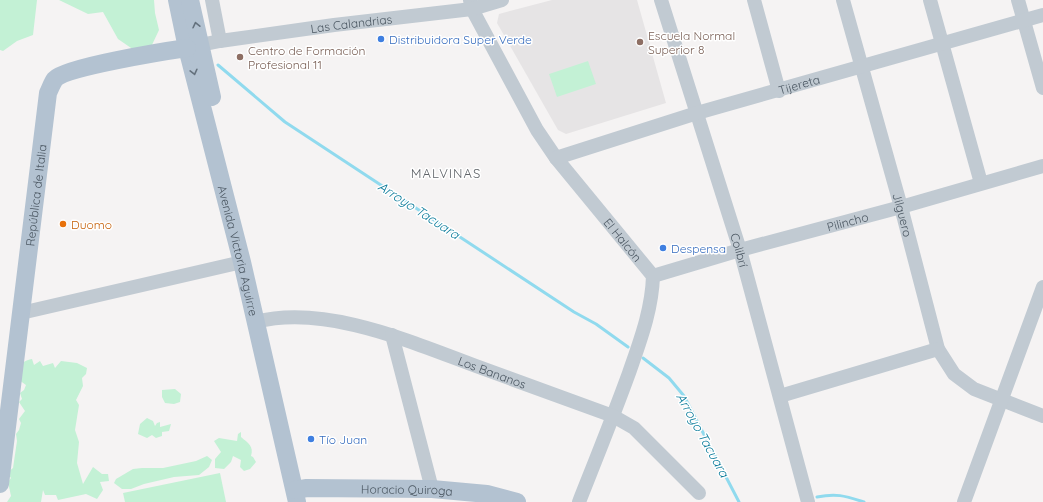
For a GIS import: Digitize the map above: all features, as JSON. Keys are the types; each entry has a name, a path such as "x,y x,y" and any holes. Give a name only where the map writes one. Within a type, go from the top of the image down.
{"main road":[{"name":"Avenida Victoria Aguirre","path":"177,0 194,46 302,496"},
{"name":"Avenida Victoria Aguirre","path":"190,0 194,46 242,262 260,321"},
{"name":"República de Italia","path":"0,484 48,93 55,78 69,71 132,57 194,46"},
{"name":"Horacio Quiroga","path":"302,496 432,489 487,494 517,502"}],"street":[{"path":"212,0 220,41"},
{"name":"Las Calandrias","path":"194,46 502,0"},
{"name":"Colibrí","path":"661,0 740,250 808,502"},
{"path":"754,0 779,90"},
{"name":"Jilguero","path":"843,0 901,207 938,348 954,374 974,389 1043,416"},
{"path":"930,0 981,183"},
{"path":"1018,0 1043,88"},
{"name":"El Halcón","path":"471,5 537,130 556,158 653,276"},
{"name":"Tijereta","path":"556,158 697,113 1043,15"},
{"name":"Pilincho","path":"653,276 740,250 901,207 1043,166"},
{"path":"21,313 242,262"},
{"path":"580,502 614,416 643,333 652,295 653,276"},
{"path":"965,502 1041,296"},
{"name":"Los Bananos","path":"260,321 277,317 309,317 392,334 614,416 634,428 699,493"},
{"path":"392,334 432,489"},
{"path":"780,396 938,348"}],"shaded area":[{"path":"552,0 637,0 666,103 566,134 558,130 497,23 499,14"}],"green space":[{"path":"0,0 37,0 33,35 17,41 3,51 0,50"},
{"path":"59,0 154,0 159,30 151,47 134,50 118,39 103,12 88,14"},
{"path":"588,61 596,84 557,97 549,74"},
{"path":"32,359 34,365 40,361 43,366 53,363 55,368 61,361 77,363 87,368 86,374 82,378 83,386 76,400 79,405 75,430 79,442 77,463 83,484 93,467 102,474 108,474 109,481 100,482 103,490 97,499 86,494 58,500 56,495 45,495 43,490 41,502 7,502 11,496 8,482 11,478 7,473 13,468 17,441 16,434 21,423 19,419 25,411 19,402 22,399 20,393 24,390 26,385 19,380 20,369 24,362"},
{"path":"175,389 181,394 180,402 174,404 165,403 162,397 162,390"},
{"path":"147,418 153,421 155,426 160,422 160,427 171,424 169,431 162,432 162,436 156,438 152,435 147,438 138,434 140,424"},
{"path":"241,432 241,437 251,447 251,456 256,462 250,469 244,471 240,467 241,460 233,456 231,462 224,469 215,468 215,459 221,452 214,441 219,438 237,441 238,434"},
{"path":"207,456 212,460 209,467 199,475 174,477 144,484 131,489 122,489 114,483 116,479 133,469 163,468 196,461"},
{"path":"220,473 226,502 125,502 123,493"}],"waterway":[{"name":"Arroyo Tacuara","path":"218,65 285,122 574,312 596,324 628,347"},
{"name":"Arroyo Tacuara","path":"643,358 669,378 684,396 739,502"},
{"name":"Arroyo Tacuara","path":"817,497 830,495 841,496 864,502"}],"place":[{"name":"Distribuidora Super Verde","path":"381,39"},
{"name":"Escuela Normal Superior 8","path":"640,42"},
{"name":"Centro de Formación Profesional 11","path":"240,57"},
{"name":"Duomo","path":"63,224"},
{"name":"Despensa","path":"663,248"},
{"name":"Tío Juan","path":"311,439"}],"district":[{"name":"MALVINAS","path":"446,173"}]}
